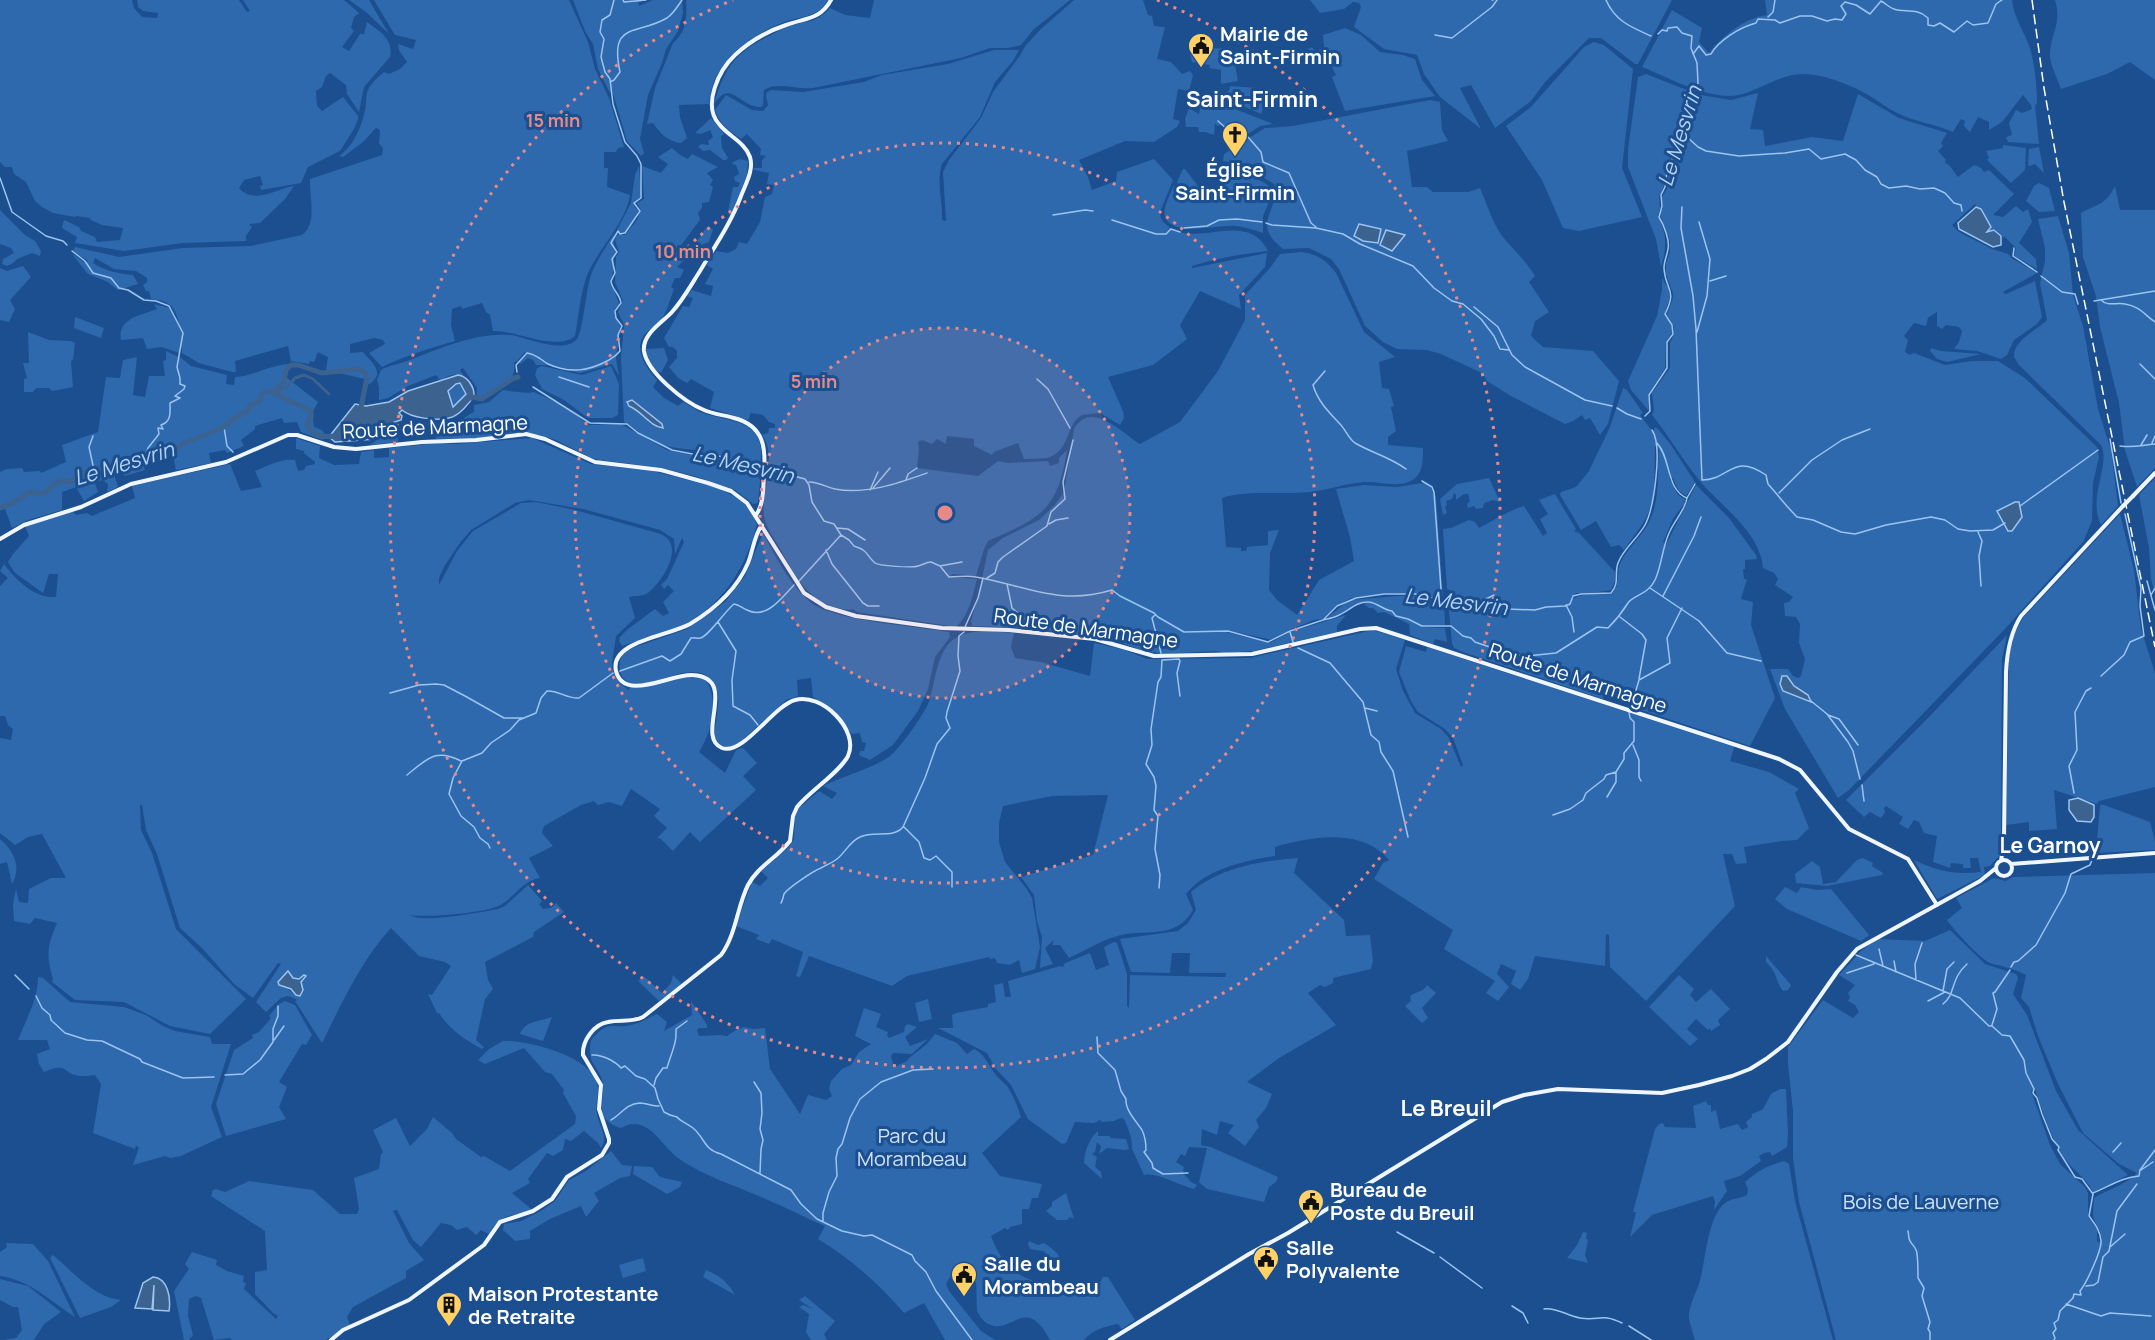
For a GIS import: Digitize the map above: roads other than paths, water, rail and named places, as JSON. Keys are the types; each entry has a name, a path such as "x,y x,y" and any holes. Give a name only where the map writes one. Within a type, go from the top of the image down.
{"main road":[{"path":"756,515 762,502 765,448 761,439 752,426 742,420 703,410 688,400 651,369 644,346 649,335 679,304 732,219 751,171 751,160 746,150 721,127 713,114 712,103 720,74 732,58 745,47 786,25 815,18 825,10 831,0"},
{"name":"Route de Marmagne","path":"0,539 24,525 81,507 141,481 226,462 242,457 282,437 297,435 345,449 356,449 533,435 595,462 661,470 722,487 744,499 804,593 826,608 856,616 942,628 1010,630 1095,639 1154,656 1252,654 1360,629 1376,628 1792,764 1806,776 1849,829 1908,859 1937,905"},
{"path":"1110,1340 1502,1102 1524,1095 1558,1089 1662,1093 1721,1079 1750,1069 1788,1042 1837,972 1857,949 1980,881 1989,875 2001,861 2004,840 2006,659 2016,624 2155,473"},
{"path":"331,1340 349,1327 410,1300 484,1245 500,1221 533,1212 552,1199 567,1177 602,1155 609,1143 609,1135 599,1109 602,1090 600,1081 583,1055 586,1041 605,1022 630,1022 643,1017 721,955 751,879 790,841 793,816 797,807 846,760 850,748 849,737 838,720 820,703 810,699 800,699 782,706 737,746 724,748 717,745 713,739 712,728 716,700 713,686 708,680 699,675 684,675 641,686 631,686 619,678 615,664 623,649 682,628 716,605 741,575 762,525"},
{"path":"1980,881 1999,874 2006,876 2010,874 2004,840"},
{"path":"2001,861 2010,865 2155,853"},
{"path":"1996,868 1999,874"}],"waterway":[{"path":"517,372 516,365 527,353 556,367 579,370 602,364 620,351 618,335 622,326 616,318 615,311 621,303 611,281 615,273 612,259 617,252 611,243 618,231 620,234 625,233 640,211 634,203 641,198 641,164 625,142 613,104 610,79 605,72 601,57 604,39 600,32 602,20 610,15 614,0"},
{"path":"623,0 624,2 646,0"},
{"path":"610,82 620,72 618,45 622,37 667,18 682,0"},
{"path":"1435,35 1452,38 1492,7 1497,0"},
{"path":"1606,0 1619,18 1651,36"},
{"path":"1768,17 1773,12 1775,0"},
{"name":"Le Mesvrin","path":"1693,54 1699,46 1706,55 1711,54 1730,35 1756,23 1758,19 1775,20 1780,23 1800,16 1812,16 1827,21 1842,20 1846,14 1841,6 1845,2 1856,5 1870,14 1881,1 1894,9 1915,11 1928,18 1928,25 1934,26 1940,23 1954,32 1967,21 1973,25 1988,23 1996,4 2002,0"},
{"name":"Le Mesvrin","path":"1645,416 1650,411 1649,395 1667,368 1667,342 1673,334 1672,325 1665,314 1671,294 1664,268 1668,242 1659,217 1662,206 1661,195 1665,187 1667,171 1672,166 1672,156 1676,153 1676,142 1681,138 1678,130 1689,112 1689,100 1698,83 1697,63 1691,48 1692,36 1682,33 1677,27 1668,28 1667,31 1662,30 1658,34"},
{"path":"1218,121 1237,138 1245,134"},
{"path":"1680,136 1686,136 1706,151 1739,156 1809,149 1821,159 1845,154 1856,160 1865,170 1877,177 1881,184 1889,188 1906,186 1920,189 1934,188 1945,193 1954,203 1961,205 1962,211"},
{"path":"1248,137 1261,152 1263,162 1289,173 1311,223 1316,227"},
{"path":"0,178 12,212 46,236 63,241 67,245"},
{"path":"1682,207 1681,228 1693,296 1696,329 1702,480 1719,476 1738,466 1755,469 1766,475 1768,484 1797,517 1813,520 1841,532 1855,534 1886,525 1931,517 1945,520 1958,529 1970,531 1993,530 2005,523"},
{"path":"1053,215 1093,211"},
{"path":"1184,228 1207,226 1219,220 1237,219 1262,222"},
{"path":"1112,220 1156,234 1166,234 1171,229 1180,232"},
{"path":"1697,332 1707,296 1710,259 1699,222"},
{"path":"1266,223 1316,228 1343,234 1360,244 1413,266 1434,288 1452,301 1463,304 1481,319 1494,336 1500,349 1509,350"},
{"path":"2014,248 2013,256 2037,272"},
{"path":"72,251 85,261 93,273 111,278 119,288 128,290 144,300 156,301 169,306 183,333 177,367 180,384 185,386 175,396 180,398 170,403 169,419 161,425 163,429 158,428 159,434 148,448 144,459"},
{"path":"1710,281 1726,276"},
{"path":"2041,276 2062,292 2075,294 2078,304"},
{"path":"2094,301 2155,291"},
{"path":"2101,300 2106,303 2130,305 2155,322"},
{"path":"1474,307 1498,327 1512,355 1525,367 1585,400 1612,406"},
{"path":"2140,364 2155,379"},
{"name":"Le Mesvrin","path":"274,393 284,381 286,370 291,365 322,373 360,369 367,378 361,407"},
{"path":"1325,371 1313,385 1315,391 1351,439 1406,469"},
{"path":"274,393 287,387 295,378 304,375 313,379 329,394"},
{"name":"Le Mesvrin","path":"468,399 472,397 482,399 518,377"},
{"path":"559,377 589,387"},
{"path":"1037,379 1048,389 1070,428"},
{"name":"Le Mesvrin","path":"533,387 590,423 627,424 638,433 672,450 708,457 719,456 762,468"},
{"name":"Le Mesvrin","path":"0,508 30,492 44,494 53,485 61,481 71,482 84,473 110,465 169,453 183,444 224,427 247,411 251,405 259,402 263,393 269,391 311,411 311,418 307,424 315,433 325,437 334,436"},
{"path":"1617,408 1641,419"},
{"path":"224,427 227,446 233,452"},
{"path":"1779,493 1812,460 1842,440 1870,429"},
{"name":"Le Mesvrin","path":"767,469 805,479 809,485 812,502 824,521 834,524 841,535 854,546 865,551 875,563 909,567 931,562 940,566 949,577 973,576 1059,595 1076,596 1112,590 1184,632 1228,631 1268,642 1290,631 1323,620 1337,606 1356,598 1384,594 1415,594 1486,609 1498,607 1535,610 1565,606 1570,604 1573,596 1581,594 1611,593 1615,586 1620,558 1639,534 1648,517 1657,463 1657,449 1652,430"},
{"path":"2141,445 2147,435"},
{"path":"93,436 89,447 94,470"},
{"path":"2152,443 2155,436"},
{"path":"2110,439 2121,503"},
{"path":"987,578 995,573 998,562 1003,557 1047,526 1051,512 1065,499 1063,482 1073,440"},
{"name":"Le Mesvrin","path":"1323,620 1341,614 1360,603 1369,602 1422,626 1451,626 1475,642 1510,654 1527,656 1556,653 1597,627 1608,628 1630,600 1645,592 1652,585 1667,537 1686,502 1687,498 1675,488 1665,457 1657,443"},
{"path":"2120,446 2155,444"},
{"path":"2020,506 2098,450"},
{"path":"873,488 890,468"},
{"path":"906,480 908,474 917,468"},
{"path":"870,490 878,472"},
{"path":"809,482 835,489 859,490 894,484 927,473"},
{"path":"1422,481 1432,487 1434,492 1441,589 1436,598"},
{"path":"1687,498 1695,484"},
{"path":"2101,676 2124,655 2130,642 2144,636 2140,606 2141,588 2125,514"},
{"path":"1663,596 1694,536 1701,517"},
{"path":"1049,524 1068,518"},
{"path":"837,528 848,529 865,540"},
{"path":"1978,532 1982,541 1979,556 1981,586"},
{"path":"799,581 841,535"},
{"path":"826,550 832,564 863,603 868,606 879,606"},
{"path":"940,566 962,562"},
{"path":"965,627 978,598 983,578"},
{"path":"2147,581 2155,610"},
{"path":"1007,584 1012,608 1033,626"},
{"path":"620,671 662,656 670,661 681,654 691,638 700,638 707,634 734,604 754,612 761,612 774,606 794,585"},
{"path":"1650,588 1699,621 1727,653 1761,661"},
{"path":"2151,595 2155,588"},
{"path":"1474,605 1494,595"},
{"path":"1566,605 1572,617 1574,632"},
{"path":"1631,707 1639,680 1670,663 1667,638 1682,608"},
{"path":"1155,615 1152,618 1161,653"},
{"path":"1620,617 1642,634 1646,640 1639,679"},
{"path":"718,622 736,651 732,680 733,706 750,715 758,725"},
{"path":"781,903 784,894 790,888 812,872 837,859 856,839 871,834 894,833 903,827 937,744 950,728 946,718 960,671 959,636 964,632"},
{"path":"1290,632 1293,642"},
{"path":"1298,648 1330,663 1363,702 1371,735 1379,742 1381,752 1393,771 1408,837"},
{"path":"1159,888 1160,875 1155,849 1158,816 1154,810 1156,786 1154,777 1146,764 1152,745 1151,729 1162,660 1179,659 1177,673 1180,696"},
{"path":"490,848 480,838 474,827 461,816 449,794 453,778 462,761 482,753 519,720 536,713 541,698 547,691 579,698 613,673"},
{"path":"390,693 419,685 444,685 504,718 523,718"},
{"path":"2074,793 2069,766 2077,750 2075,712 2086,691 2091,688"},
{"path":"1811,701 1827,714 1848,742 1853,751 1860,779"},
{"path":"1365,708 1377,711"},
{"path":"1607,797 1616,782 1616,772 1624,759 1624,753 1634,741 1634,722 1629,712"},
{"path":"1828,715 1839,719 1858,745"},
{"path":"1633,745 1639,760 1641,781"},
{"path":"407,775 438,755 461,761"},
{"path":"1553,815 1570,809 1583,800 1586,793 1606,775 1616,772"},
{"path":"1862,785 1864,801"},
{"path":"904,827 919,842 924,858 930,860 936,856 952,872 952,887"},
{"path":"2011,967 2036,945 2065,893 2071,874 2090,865 2092,860"},
{"path":"1916,980 1915,964 1922,943"},
{"path":"1879,949 1883,966"},
{"path":"1856,955 1960,998 1989,1026 2002,1035 2010,1036 2024,1060 2026,1073 2034,1089 2033,1093 2052,1139 2059,1147 2058,1150 2075,1177 2082,1179 2093,1194 2089,1216 2100,1234 2101,1245 2090,1274 2080,1291 2081,1295 2074,1294 2060,1311 2058,1320 2054,1323 2056,1329 2053,1333 2054,1340"},
{"path":"1894,961 1896,972"},
{"path":"1943,991 1947,969 1954,962"},
{"path":"1847,973 1874,964"},
{"path":"1943,1004 1950,996 1958,975 1967,964"},
{"path":"1992,1025 1997,1009 1993,993 2010,970"},
{"path":"15,975 29,989"},
{"path":"1928,1001 1945,992"},
{"path":"36,996 42,1008 50,1015 51,1020 65,1033 87,1040 102,1041 142,1062 183,1078 214,1077"},
{"path":"225,1075 243,1074 260,1060 273,1042 278,1006"},
{"path":"654,1085 663,1068 667,1068 675,1044 676,1029 687,1021"},
{"path":"274,1040 284,1026"},
{"path":"1097,1037 1098,1053 1115,1070 1129,1111 1143,1132 1146,1148 1144,1152 1153,1168 1163,1174 1188,1173"},
{"path":"592,1055 608,1058 621,1068 625,1066 636,1076 645,1079 655,1088 664,1112 677,1117 693,1128 711,1150 791,1190 801,1204 817,1219 842,1231 864,1236 872,1235 912,1255 972,1340"},
{"path":"823,1221 829,1192 837,1176 838,1149 860,1099 881,1082 913,1070 933,1069"},
{"path":"754,1082 761,1093 760,1129 763,1140 760,1173"},
{"path":"611,1120 627,1107 635,1104 659,1106"},
{"path":"2113,1152 2121,1143"},
{"path":"2093,1193 2121,1180 2139,1176 2140,1170 2155,1150"},
{"path":"2141,1170 2153,1162"},
{"path":"2086,1286 2098,1282 2103,1257 2109,1251 2117,1211 2137,1184"},
{"path":"1908,1231 1909,1240 1917,1252 1918,1278 1924,1288 1922,1296 1930,1322 1928,1329 1930,1340"},
{"path":"1397,1232 1434,1253"},
{"path":"2110,1247 2125,1234"},
{"path":"1440,1257 1482,1288"},
{"path":"2066,1304 2101,1316 2110,1313 2151,1316"},
{"path":"1512,1306 1523,1313 1528,1323"},
{"path":"1544,1309 1553,1309 1580,1318 1605,1318 1622,1323"},
{"path":"1629,1326 1651,1340"}],"railway":[{"path":"2032,0 2044,88 2064,202 2155,647"}],"place":[{"name":"Mairie de Saint-Firmin","path":"1201,69"},
{"name":"Église Saint-Firmin","path":"1235,158"},
{"name":"Bureau de Poste du Breuil","path":"1311,1225"},
{"name":"Salle Polyvalente","path":"1266,1282"},
{"name":"Salle du Morambeau","path":"964,1298"},
{"name":"Maison Protestante de Retraite","path":"449,1328"}],"district":[{"name":"Saint-Firmin","path":"1252,99"},
{"name":"Le Garnoy","path":"2050,846"},
{"name":"Le Breuil","path":"1446,1108"}],"park label":[{"name":"Parc du Morambeau","path":"912,1148"},
{"name":"Bois de Lauverne","path":"1921,1202"}]}
